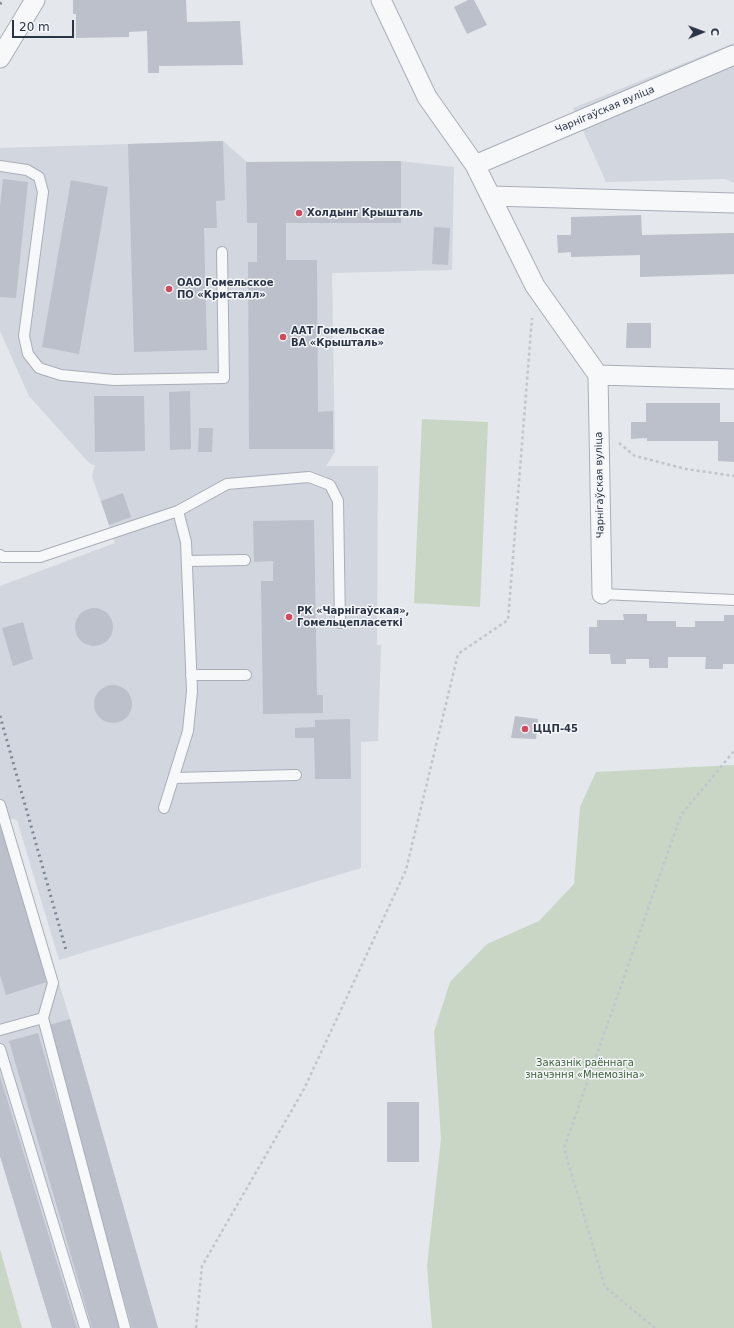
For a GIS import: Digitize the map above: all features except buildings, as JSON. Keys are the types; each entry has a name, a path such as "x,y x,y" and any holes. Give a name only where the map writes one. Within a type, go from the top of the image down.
{"street":[{"path":"0,58 35,0"},
{"path":"381,0 427,97 475,165 492,196 535,286 598,375 734,379"},
{"name":"Чарнігаўская вуліца","path":"475,165 734,55"},
{"path":"492,196 734,203"},
{"name":"Чарнігаўская вуліца","path":"598,375 602,594"}],"lane":[{"path":"0,166 27,170 39,177 43,192 24,336 28,354 39,368 61,375 114,380 224,378 222,252"},
{"path":"0,555 3,557 36,558 178,511 227,484 309,477 330,485 338,501 340,623"},
{"path":"164,808 188,731 192,691 186,542 178,511"},
{"path":"187,561 246,560"},
{"path":"602,594 734,600"},
{"path":"191,675 246,674"},
{"path":"174,778 296,775"},
{"path":"0,805 53,983 43,1018 125,1328"},
{"path":"0,1030 43,1018"},
{"path":"0,1049 85,1328"}],"path":[{"path":"196,1328 202,1266 304,1089 406,870 458,654 508,620 532,317"},
{"path":"599,427 635,456 686,469 734,476"},
{"path":"654,1328 604,1287 564,1148 681,815 734,751"}],"shaded area":[{"path":"734,43 734,183 725,179 606,182 573,108"},
{"path":"223,141 247,162 400,161 454,167 452,270 332,273 335,452 326,466 378,466 377,645 381,645 378,741 361,742 361,868 59,960 17,820 8,818 70,1019 158,1328 52,1328 0,1156 0,586 115,543 92,476 95,465 90,464 29,396 0,331 0,148"}],"green space":[{"path":"422,419 488,422 480,607 414,603"},
{"name":"Заказнік раённага значэння «Мнемозіна»","path":"734,765 734,1328 432,1328 427,1266 441,1139 434,1032 450,982 487,944 539,921 574,884 580,807 596,772"},
{"path":"0,1249 22,1328 0,1328"}],"railway":[{"path":"0,4 3,0"},
{"path":"0,716 66,950"}],"place":[{"name":"Холдынг Крышталь","path":"299,213"},
{"name":"ОАО Гомельское ПО «Кристалл»","path":"169,289"},
{"name":"ААТ Гомельскае ВА «Крышталь»","path":"283,337"},
{"name":"РК «Чарнігаўская», Гомельцепласеткі","path":"289,617"},
{"name":"ЦЦП-45","path":"525,729"}]}
